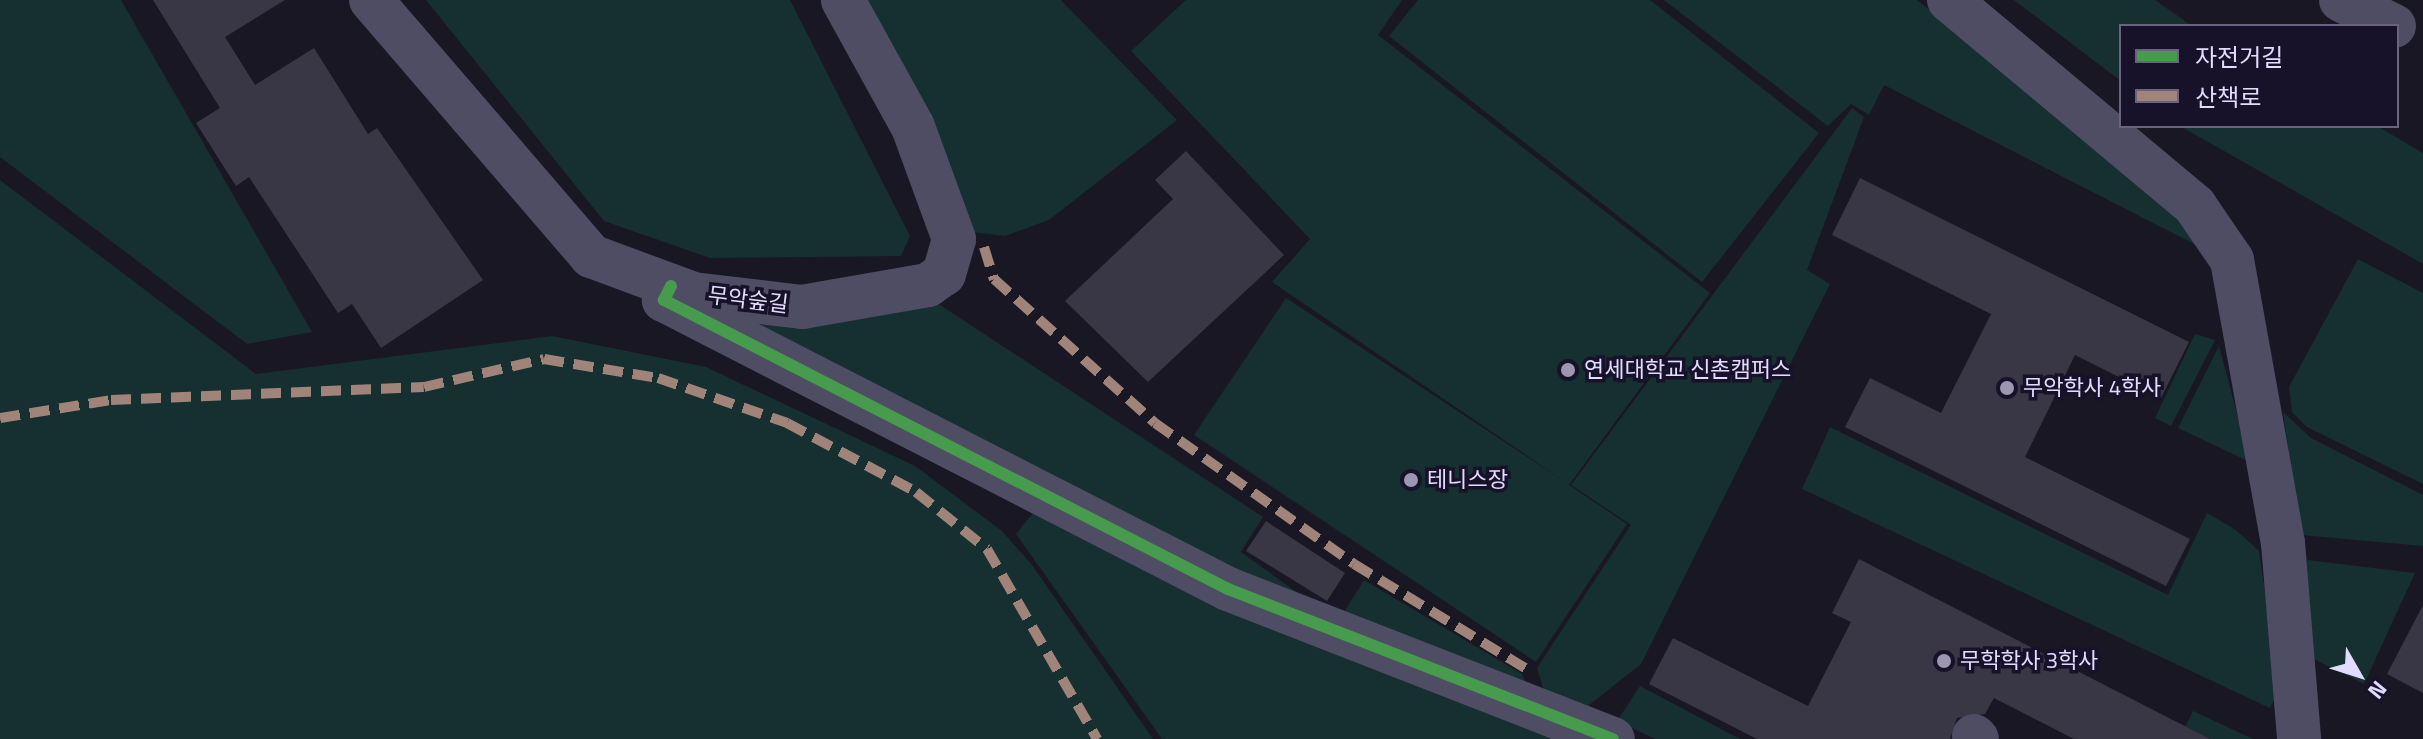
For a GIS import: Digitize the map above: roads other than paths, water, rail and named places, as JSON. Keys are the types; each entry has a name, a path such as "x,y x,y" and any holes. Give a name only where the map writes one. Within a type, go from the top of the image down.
{"street":[{"name":"무악숲길","path":"371,0 591,256 671,286 802,307 911,290 944,274 954,239 913,127 843,0"},
{"path":"1949,0 2195,206 2232,260 2283,543 2299,739"},
{"path":"2341,0 2389,24"},
{"path":"2399,29 2423,40"},
{"path":"671,286 664,300 1228,589 1613,739"}],"place":[{"name":"연세대학교 신촌캠퍼스","path":"1568,370"},
{"name":"무악학사 4학사","path":"2007,388"},
{"name":"테니스장","path":"1411,480"},
{"name":"무학학사 3학사","path":"1944,661"}]}
